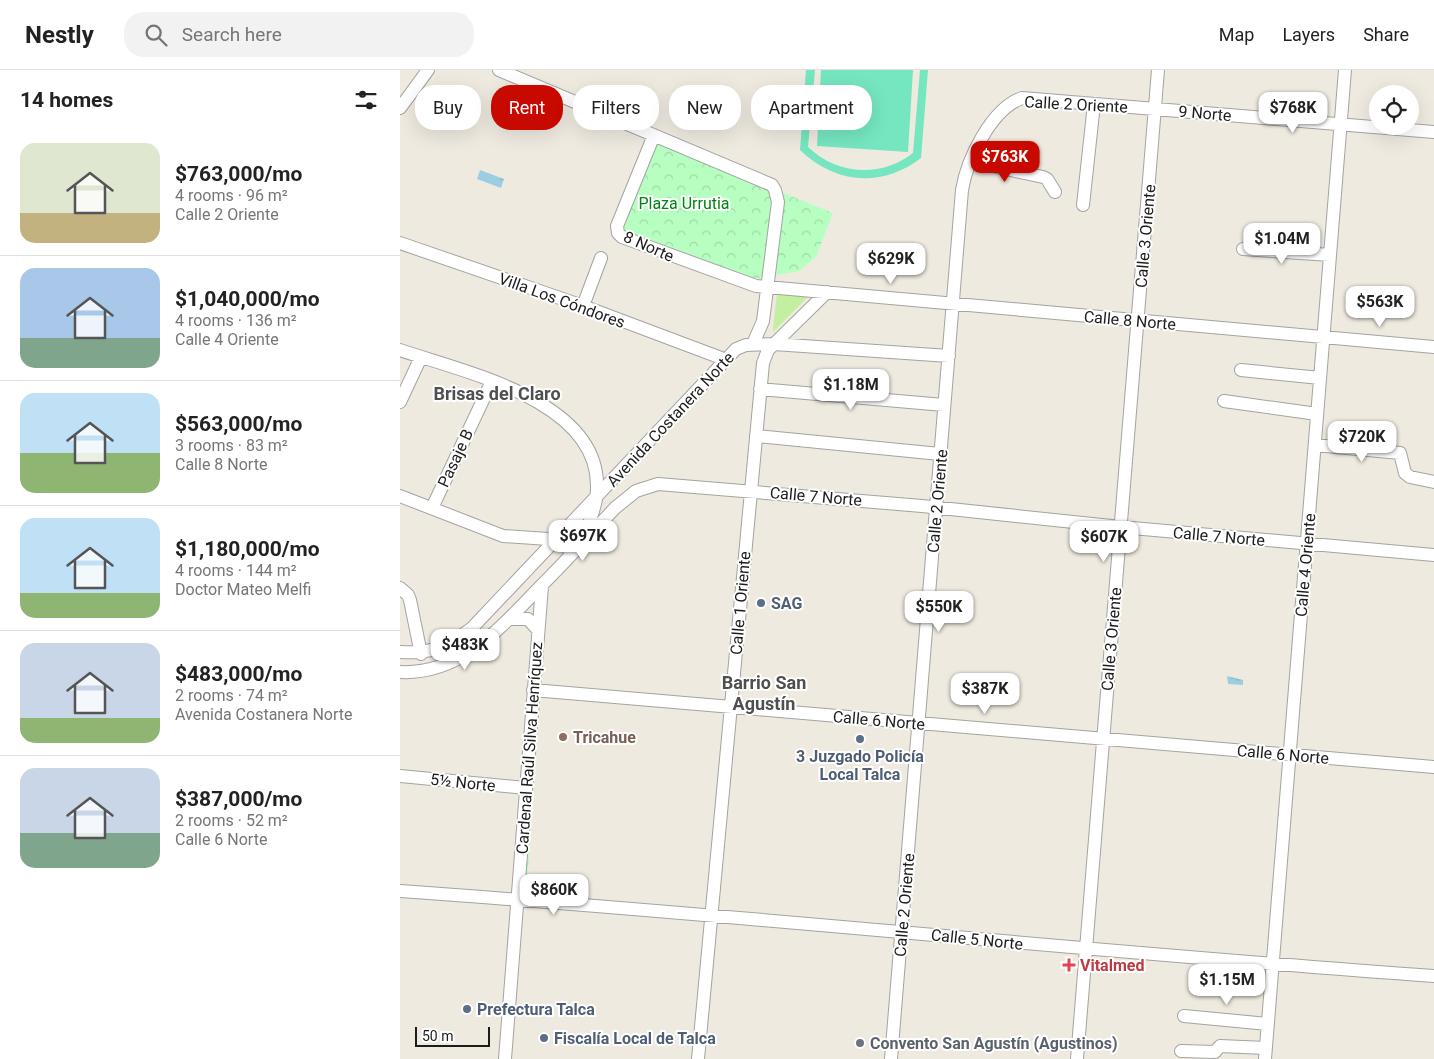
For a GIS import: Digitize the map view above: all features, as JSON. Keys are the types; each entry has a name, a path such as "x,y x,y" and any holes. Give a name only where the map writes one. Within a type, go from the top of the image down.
{"street":[{"path":"400,108 428,70"},
{"path":"499,70 766,182 776,190 778,202 762,321 753,344"},
{"name":"Calle 3 Oriente","path":"1077,1059 1158,70"},
{"name":"Calle 4 Oriente","path":"1266,1053 1344,70"},
{"name":"Calle 2 Oriente","path":"891,1059 948,356 965,172 972,155 995,120 1005,107 1016,100 1035,98 1155,109"},
{"path":"1083,205 1094,104"},
{"name":"9 Norte","path":"1155,109 1434,132"},
{"name":"8 Norte","path":"654,134 617,226 618,233 622,237 756,286 827,292"},
{"path":"972,155 993,166 1043,177 1047,179 1055,192"},
{"name":"Villa Los Cóndores","path":"400,243 583,306 724,359"},
{"path":"1243,249 1330,255"},
{"path":"583,306 600,258"},
{"name":"Calle 8 Norte","path":"827,292 953,305 1434,346"},
{"name":"Calle 1 Oriente","path":"698,1059 764,359 774,344 827,292"},
{"name":"Avenida Costanera Norte","path":"400,652 421,654 455,640 472,628 555,538 597,497 724,359 740,346 774,344 948,356"},
{"path":"400,350 492,381 536,401 556,413 572,426 584,440 593,458 596,470 597,497 605,504 615,508"},
{"path":"400,402 421,357"},
{"path":"1241,370 1320,378"},
{"name":"Pasaje B","path":"432,508 492,381"},
{"path":"760,389 944,405"},
{"path":"1224,401 1317,414"},
{"path":"756,436 940,454"},
{"path":"1315,445 1400,453 1405,473 1410,477 1434,482"},
{"name":"Calle 7 Norte","path":"646,488 672,484 751,490 1434,556"},
{"name":"Avenida Costanera Norte","path":"400,672 426,671 457,660 483,644 542,586 615,508 636,492 646,488"},
{"path":"400,496 503,536 555,538 567,542 570,556"},
{"name":"Avenida Costanera Norte","path":"582,543 597,497"},
{"name":"Cardenal Raúl Silva Henríquez","path":"505,1059 542,586"},
{"path":"404,592 421,654"},
{"path":"509,619 528,619 538,630"},
{"name":"Calle 6 Norte","path":"533,690 1434,767"},
{"name":"5½ Norte","path":"400,776 526,788"},
{"name":"Calle 5 Norte","path":"400,890 902,931 1086,950 1434,976"},
{"path":"1184,1016 1268,1024"},
{"path":"1182,1051 1215,1052 1220,1046 1228,1045 1266,1053"}],"green space":[{"path":"806,70 815,70 814,85 805,85"},
{"path":"821,70 913,70 908,152 817,146 818,130 872,130 872,85 820,85"},
{"path":"920,70 928,70 921,158 906,168 875,178 859,178 828,170 800,150 802,130 810,130 808,147 832,163 846,168 859,170 887,167 913,153"},
{"name":"Plaza Urrutia","path":"658,143 833,213 816,257 799,271 755,279 622,230"},
{"path":"777,293 808,297 773,332 773,328"},
{"path":"532,732 538,732 526,897 520,897"}],"water":[{"path":"480,170 504,179 501,188 477,179"},
{"path":"1227,676 1243,680 1243,685 1228,684"}],"place":[{"name":"SAG","path":"761,603"},
{"name":"Tricahue","path":"563,737"},
{"name":"3 Juzgado Policía Local Talca","path":"860,739"},
{"name":"Vitalmed","path":"1069,965"},
{"name":"Prefectura Talca","path":"467,1009"},
{"name":"Fiscalía Local de Talca","path":"544,1038"},
{"name":"Convento San Agustín (Agustinos)","path":"860,1043"}],"district":[{"name":"Brisas del Claro","path":"497,394"},
{"name":"Barrio San Agustín","path":"764,693"}]}
